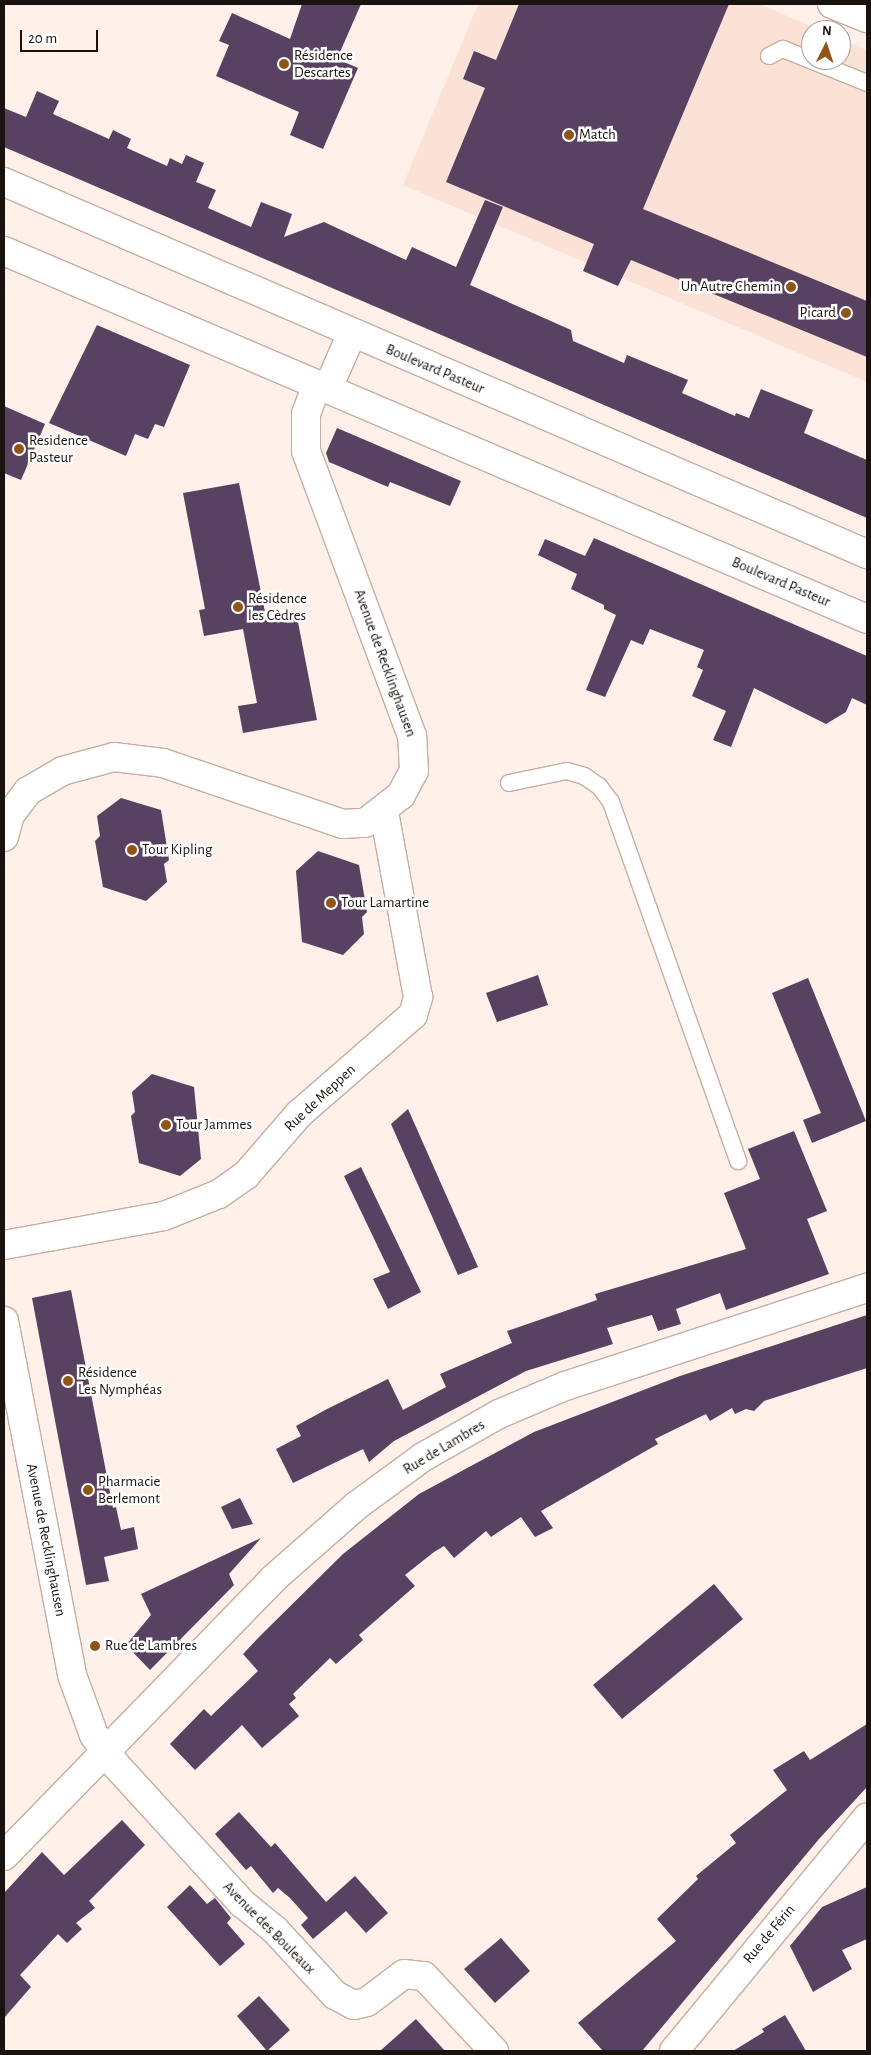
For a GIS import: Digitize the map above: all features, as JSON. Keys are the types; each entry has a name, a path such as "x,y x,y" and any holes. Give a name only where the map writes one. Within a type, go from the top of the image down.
{"street":[{"path":"832,4 867,18"},
{"name":"Boulevard Pasteur","path":"4,182 867,554"},
{"name":"Boulevard Pasteur","path":"4,251 867,619"},
{"name":"Avenue de Recklinghausen","path":"4,837 10,815 28,791 62,771 114,757 163,763 343,824 365,823 384,812 407,784 414,771 415,748 306,450 306,414 352,333"},
{"name":"Rue de Meppen","path":"4,1245 164,1216 219,1194 246,1175 299,1114 413,1015 418,997 384,812"},
{"name":"Rue de Lambres","path":"4,1856 273,1579 356,1506 424,1457 499,1414 565,1386 867,1288"},
{"name":"Avenue de Recklinghausen","path":"4,1321 72,1676 85,1718 107,1752"},
{"name":"Avenue des Bouleaux","path":"107,1752 242,1903 275,1930 345,2002 367,2002 404,1974 424,1976 494,2051"},
{"name":"Rue de Férin","path":"674,2051 867,1818"}],"lane":[{"path":"801,47 797,45 776,53 801,61"},
{"path":"830,70 867,83"},
{"path":"845,70 852,77"},
{"path":"509,783 567,771 584,776 600,786 611,802 738,1161"}],"shaded area":[{"path":"478,4 759,4 801,22 801,70 851,70 851,43 867,50 867,382 403,185"}],"building":[{"name":"Résidence Descartes","path":"302,4 361,4 337,59 358,68 323,149 290,135 299,112 216,76 229,45 219,41 232,13 290,39"},
{"name":"Match","path":"519,4 729,4 643,209 867,301 867,357 631,260 618,286 583,271 594,244 446,182 485,88 463,79 474,51 496,60"},
{"path":"37,91 59,101 53,114 109,139 113,130 131,139 127,148 167,166 170,158 182,164 186,155 204,163 196,182 216,190 208,208 251,227 261,202 292,214 284,237 324,222 406,260 412,247 456,267 485,200 503,207 470,285 571,330 573,341 624,363 627,355 688,380 682,393 735,416 736,413 749,418 761,389 813,410 804,433 867,460 867,518 4,147 4,108 26,117"},
{"path":"97,325 190,365 164,427 155,424 148,439 135,434 126,456 49,423"},
{"name":"Residence Pasteur","path":"4,406 45,424 21,480 4,473"},
{"path":"337,428 461,481 450,506 390,482 388,487 329,462 326,453"},
{"name":"Résidence les Cèdres","path":"239,483 267,622 297,617 317,720 243,733 238,706 257,703 243,629 204,636 199,610 205,609 183,493"},
{"path":"594,538 867,656 867,705 852,698 846,712 826,724 754,688 731,747 713,740 726,711 692,696 703,670 697,667 704,650 650,629 643,645 631,640 605,697 586,690 616,615 604,609 604,605 571,589 577,574 538,555 545,539 585,556"},
{"name":"Tour Kipling","path":"121,798 161,810 169,860 164,864 167,882 146,901 103,887 95,841 100,836 97,816"},
{"name":"Tour Lamartine","path":"318,851 359,865 367,912 362,917 364,934 343,955 302,942 296,871"},
{"path":"538,975 548,1005 497,1022 486,993"},
{"path":"808,978 866,1121 812,1143 803,1120 821,1113 772,993"},
{"name":"Tour Jammes","path":"152,1074 194,1087 201,1159 180,1176 139,1163 131,1116 135,1112 132,1092"},
{"path":"408,1109 478,1267 458,1275 391,1124"},
{"path":"794,1131 827,1211 807,1219 829,1274 726,1310 720,1293 676,1309 681,1324 658,1331 652,1315 607,1328 613,1344 526,1371 394,1441 369,1462 363,1449 293,1483 276,1449 301,1436 296,1426 327,1409 388,1379 403,1410 446,1387 440,1374 512,1343 507,1331 597,1300 595,1294 746,1249 724,1193 760,1179 748,1149"},
{"path":"361,1167 421,1292 388,1309 373,1279 390,1272 344,1176"},
{"path":"71,1290 113,1508 116,1507 121,1530 134,1527 138,1549 104,1557 109,1581 86,1585 32,1298"},
{"path":"867,1315 867,1368 764,1401 754,1411 746,1409 735,1414 732,1408 710,1421 706,1414 655,1439 658,1444 541,1511 553,1528 535,1537 521,1517 491,1537 486,1531 454,1558 444,1546 434,1552 405,1575 415,1586 359,1635 363,1640 336,1664 330,1658 293,1694 296,1698 289,1704 299,1716 262,1748 242,1725 195,1770 170,1744 204,1709 211,1716 258,1671 243,1654 260,1636 343,1554 419,1494 534,1432 680,1376"},
{"path":"240,1498 253,1524 232,1529 221,1507"},
{"path":"261,1538 229,1574 234,1585 150,1670 126,1645 151,1615 141,1594"},
{"path":"714,1584 743,1619 622,1719 593,1685"},
{"path":"867,1724 867,1787 819,1839 642,2051 603,2051 578,2023 676,1941 657,1919 698,1879 696,1876 736,1843 730,1835 787,1790 773,1770 804,1751 810,1760"},
{"path":"239,1812 271,1847 275,1843 326,1902 355,1876 388,1913 366,1933 346,1911 313,1939 301,1925 308,1918 290,1898 278,1888 273,1893 251,1866 246,1870 215,1834"},
{"path":"122,1820 145,1845 89,1901 95,1908 76,1923 82,1929 67,1943 58,1934 20,1975 31,1987 4,2018 4,1893 42,1852 64,1875"},
{"path":"190,1885 207,1904 215,1898 231,1918 227,1923 245,1944 220,1966 167,1907"},
{"path":"867,1887 867,1939 842,1950 852,1969 813,1992 790,1946 822,1907"},
{"path":"501,1938 530,1971 495,2003 464,1969"},
{"path":"259,1996 290,2030 267,2051 237,2016"},
{"path":"785,2015 806,2051 733,2051 764,2032 762,2029"},
{"path":"416,2019 445,2051 380,2051"}],"place":[{"name":"Résidence Descartes","path":"284,64"},
{"name":"Match","path":"569,135"},
{"name":"Un Autre Chemin","path":"791,287"},
{"name":"Picard","path":"846,313"},
{"name":"Residence Pasteur","path":"19,449"},
{"name":"Résidence les Cèdres","path":"238,607"},
{"name":"Tour Kipling","path":"132,850"},
{"name":"Tour Lamartine","path":"331,903"},
{"name":"Tour Jammes","path":"166,1125"},
{"name":"Résidence Les Nymphéas","path":"68,1381"},
{"name":"Pharmacie Berlemont","path":"88,1490"},
{"name":"Rue de Lambres","path":"95,1646"}]}
